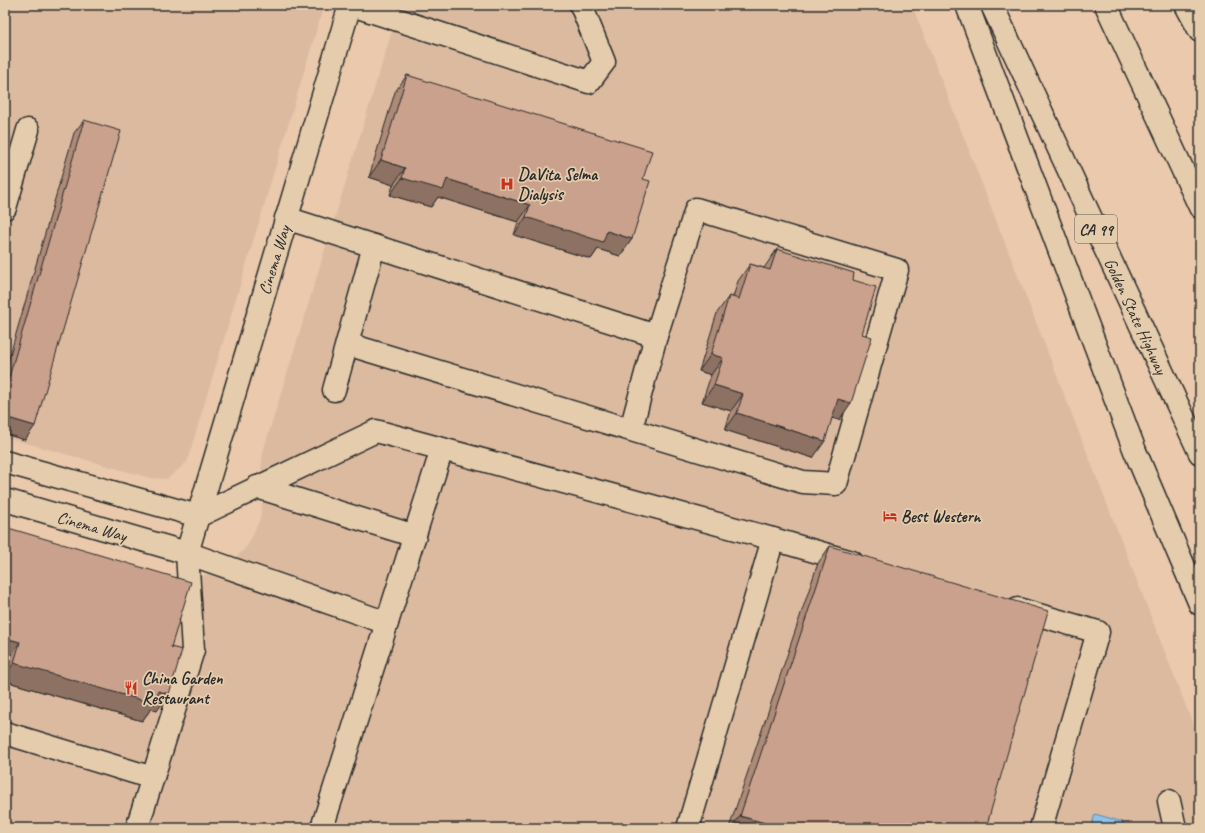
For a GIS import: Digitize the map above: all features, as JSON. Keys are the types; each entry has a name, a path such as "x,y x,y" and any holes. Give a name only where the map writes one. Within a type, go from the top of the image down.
{"main road":[{"path":"351,5 588,82 604,62 581,5"},
{"name":"Cinema Way","path":"5,500 187,553 286,218 351,5"},
{"path":"967,5 1135,451 1200,604"},
{"name":"Golden State Highway","path":"992,5 1200,453"},
{"path":"1106,5 1200,207"},
{"path":"1186,5 1200,31"},
{"path":"5,208 28,130"},
{"path":"347,344 803,482 836,484 897,270 696,209 656,336 631,429"},
{"path":"286,218 656,336"},
{"path":"334,390 374,246"},
{"path":"5,462 198,516 376,431 871,567"},
{"path":"322,828 442,449"},
{"path":"257,487 415,536"},
{"path":"688,828 773,539"},
{"path":"137,828 194,650 187,553 387,623"},
{"path":"1000,604 1098,632 1041,828"},
{"path":"5,733 153,778"},
{"path":"1169,801 1176,828"}],"shaded area":[{"path":"5,5 324,5 187,462 167,479 150,478 5,437"},
{"path":"400,5 912,5 1200,742 1200,828 5,828 5,528 173,579 198,578 213,572 232,562 248,545 260,519 263,498 261,471 263,452"}],"water":[{"path":"1095,814 1123,822 1122,828 1091,828"}],"building":[{"path":"407,75 652,151 643,179 650,181 632,239 607,231 603,242 526,217 530,205 447,179 443,190 402,178 405,168 381,160"},
{"path":"84,120 121,131 35,426 5,417 5,391"},
{"path":"777,249 854,273 853,280 876,287 862,334 872,337 851,403 838,399 825,441 737,413 743,394 714,385 723,358 711,354 729,296 739,299 750,264 770,270"},
{"path":"5,527 191,582 171,647 182,650 169,694 158,691 155,704 14,663 20,642 5,638"},
{"path":"830,546 1048,611 986,828 763,828 765,823 740,816"}],"place":[{"name":"DaVita Selma Dialysis","path":"507,184"},
{"name":"Best Western","path":"890,516"},
{"name":"China Garden Restaurant","path":"131,688"}]}
